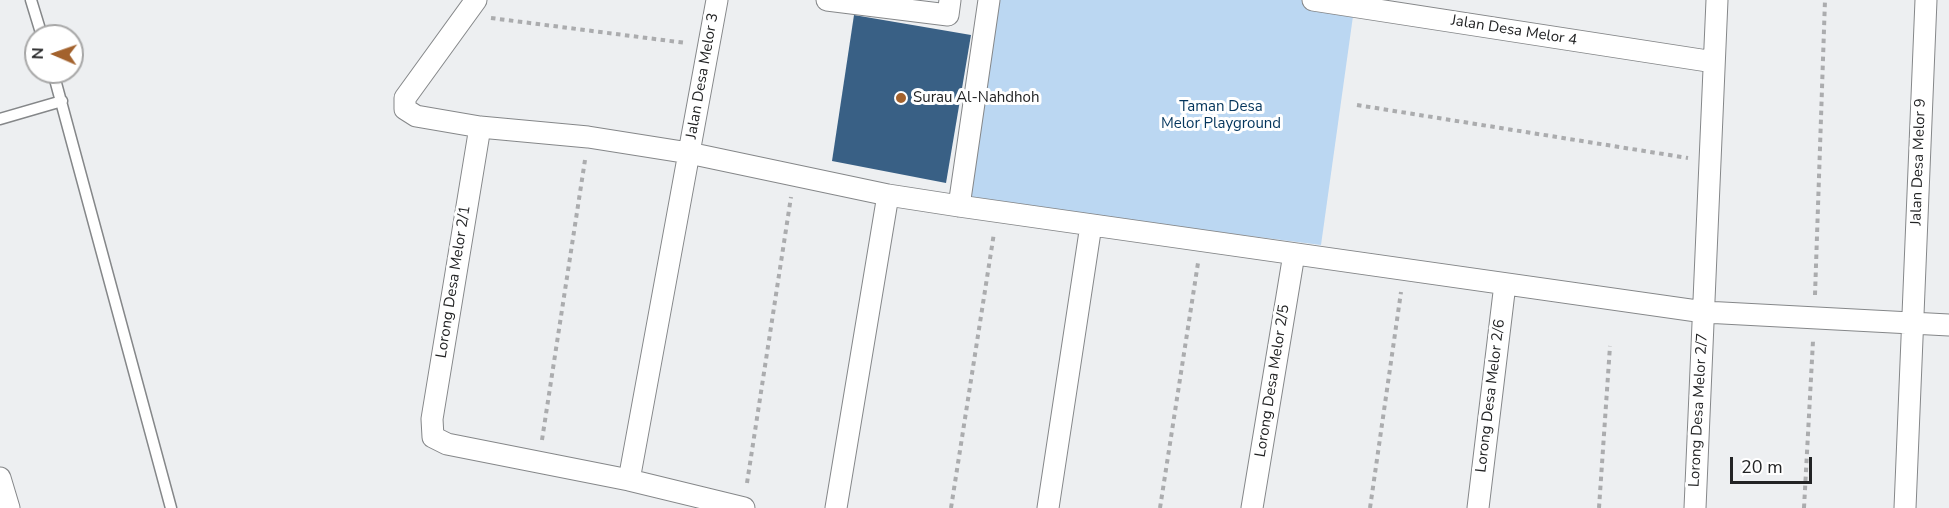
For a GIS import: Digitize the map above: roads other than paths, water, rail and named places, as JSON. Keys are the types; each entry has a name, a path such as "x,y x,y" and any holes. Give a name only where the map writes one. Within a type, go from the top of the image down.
{"street":[{"name":"Jalan Desa Melor 3","path":"629,480 717,0"},
{"path":"827,0 949,8"},
{"path":"959,206 989,0"},
{"name":"Jalan Desa Melor 4","path":"1313,0 1714,62"},
{"name":"Lorong Desa Melor 2/7","path":"1695,508 1717,0"},
{"name":"Jalan Desa Melor 9","path":"1905,508 1926,0"},
{"path":"471,7 405,98 405,109 416,116 480,127 588,136 689,153 888,195 997,212 1704,312 1912,325 1949,325"},
{"name":"Lorong Desa Melor 2/1","path":"480,127 432,419 433,437 447,444 629,480"},
{"path":"836,508 888,195"},
{"path":"1048,508 1091,225"},
{"name":"Lorong Desa Melor 2/5","path":"1252,508 1294,254"},
{"name":"Lorong Desa Melor 2/6","path":"1478,508 1505,284"},
{"path":"0,478 9,508"},
{"path":"629,480 744,508"}],"lane":[{"path":"32,0 39,24"},
{"path":"57,84 168,507"},
{"path":"0,119 62,101"}],"place":[{"name":"Surau Al-Nahdhoh","path":"901,98"}],"park label":[{"name":"Taman Desa Melor Playground","path":"1221,116"}]}
